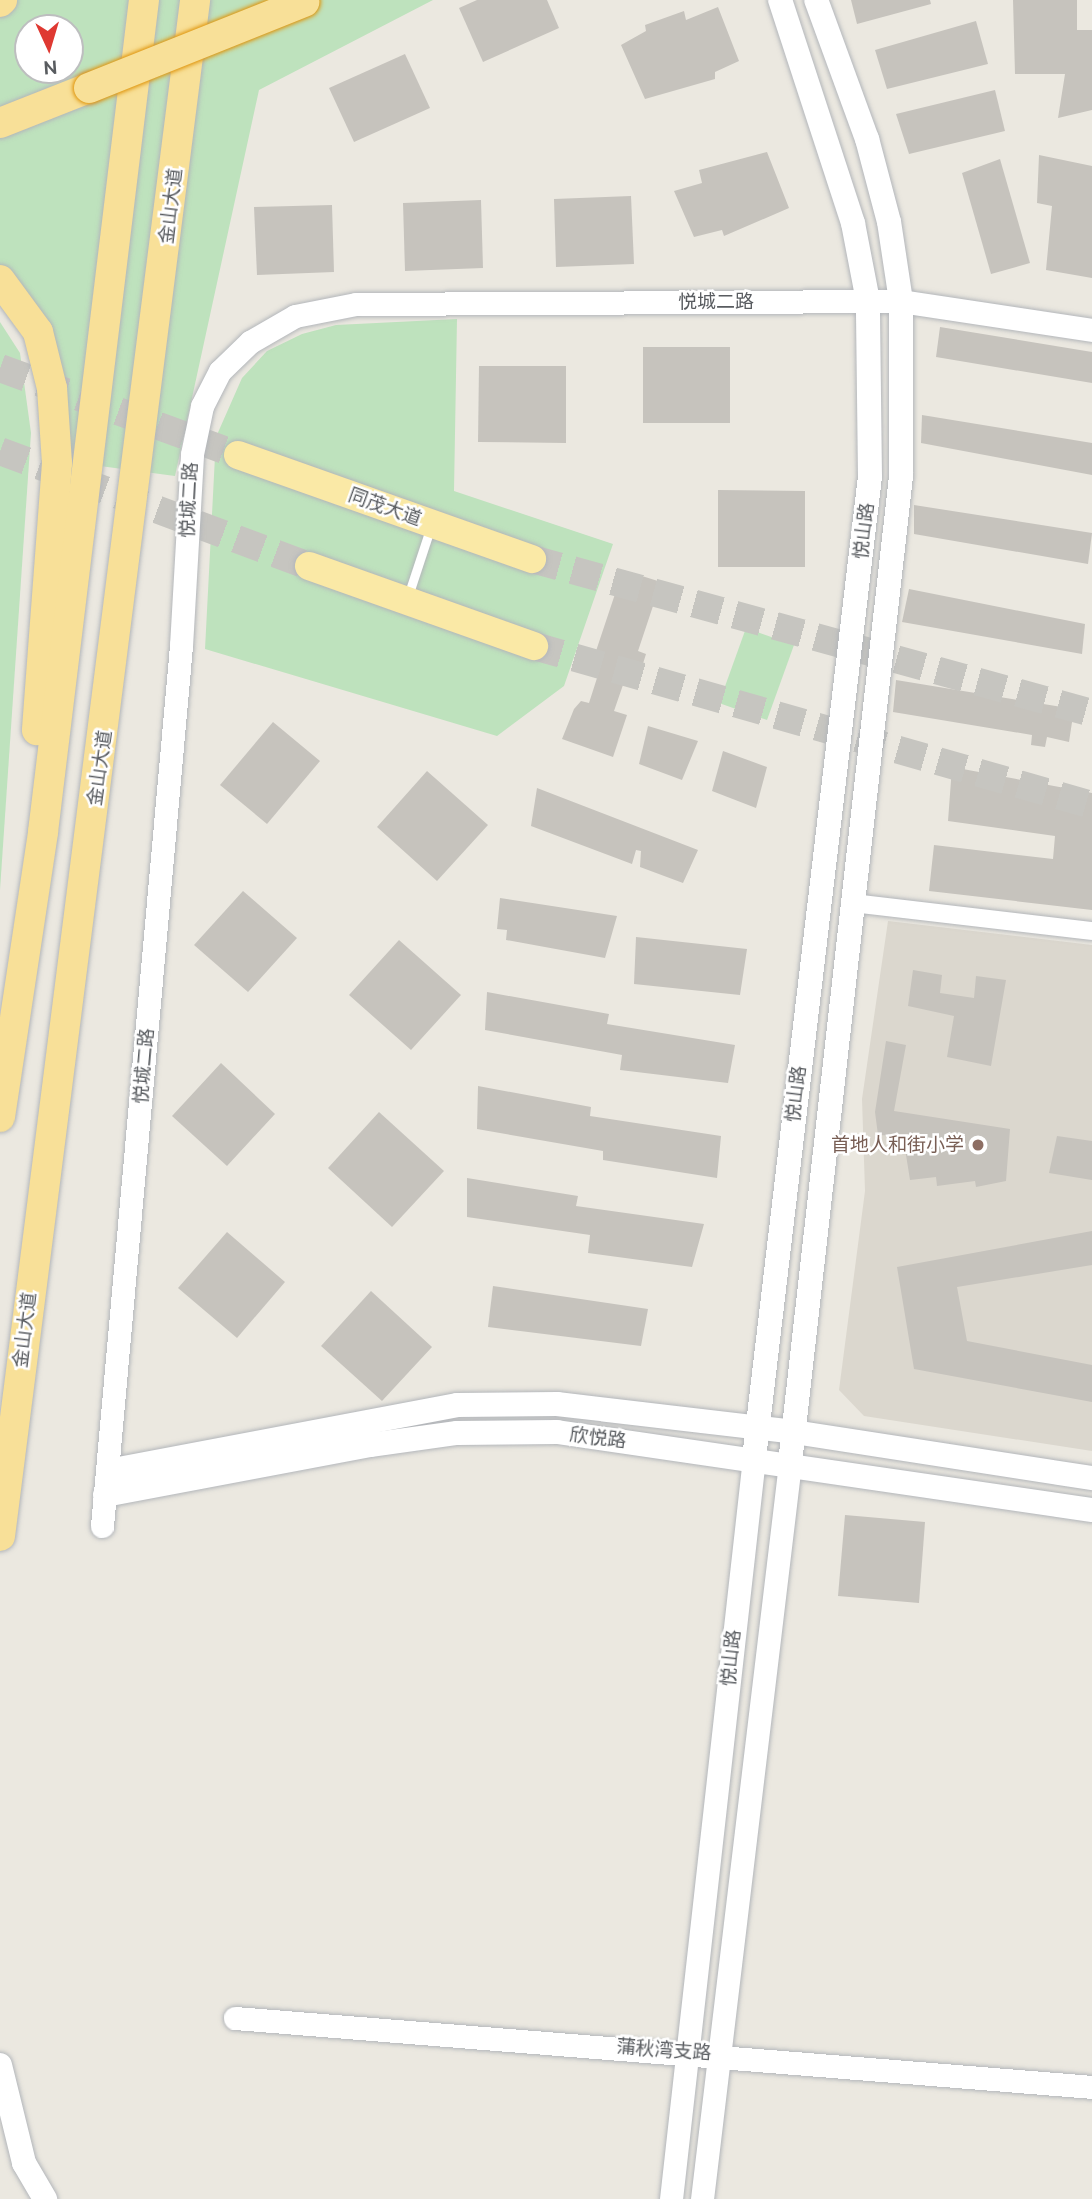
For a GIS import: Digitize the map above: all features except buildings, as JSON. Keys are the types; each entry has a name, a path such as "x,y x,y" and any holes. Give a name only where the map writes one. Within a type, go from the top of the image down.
{"highway":[{"path":"0,1117 43,832 144,0"},
{"name":"金山大道","path":"0,1536 195,0"},
{"path":"0,123 88,79 260,0"},
{"path":"0,102 88,79 306,1"},
{"path":"0,280 38,332 52,388 57,463 36,754 43,832"}],"main road":[{"name":"悦山路","path":"754,1458 870,477 868,301 853,223 780,0"},
{"name":"悦山路","path":"790,1463 901,476 901,301 867,139 816,0"},
{"name":"同茂大道","path":"238,455 531,559"},
{"path":"309,566 534,646"},
{"name":"欣悦路","path":"108,1471 457,1405 557,1404 794,1432 1092,1478"},
{"name":"欣悦路","path":"105,1496 457,1433 557,1432 790,1463 1092,1510"},
{"path":"0,2065 24,2163 45,2199"}],"street":[{"name":"悦城二路","path":"102,1526 192,454 202,406 220,371 250,342 295,316 356,304 901,301 1092,330"},
{"path":"853,903 1092,931"},
{"name":"悦山路","path":"671,2199 754,1458"},
{"name":"悦山路","path":"702,2199 790,1463"},
{"name":"蒲秋湾支路","path":"235,2018 718,2054 1092,2087"}],"lane":[{"path":"406,601 431,524"}],"shaded area":[{"name":"首地人和街小学","path":"888,921 1092,945 1092,1451 864,1416 839,1390 865,1191 862,1099"}],"green space":[{"path":"13,0 433,0 259,90 175,476 70,462 0,268 0,12"},
{"path":"457,319 454,491 613,544 564,686 497,736 205,649 216,437 242,378 267,351 302,334 336,325"},
{"path":"0,322 20,353 31,433 0,890"},
{"path":"746,628 794,645 767,720 719,703"}],"tunnel":[{"path":"0,368 238,455"},
{"path":"0,451 309,566"},
{"path":"532,559 1092,713"},
{"path":"534,646 1092,805"}],"place":[{"name":"首地人和街小学","path":"978,1145"}]}
